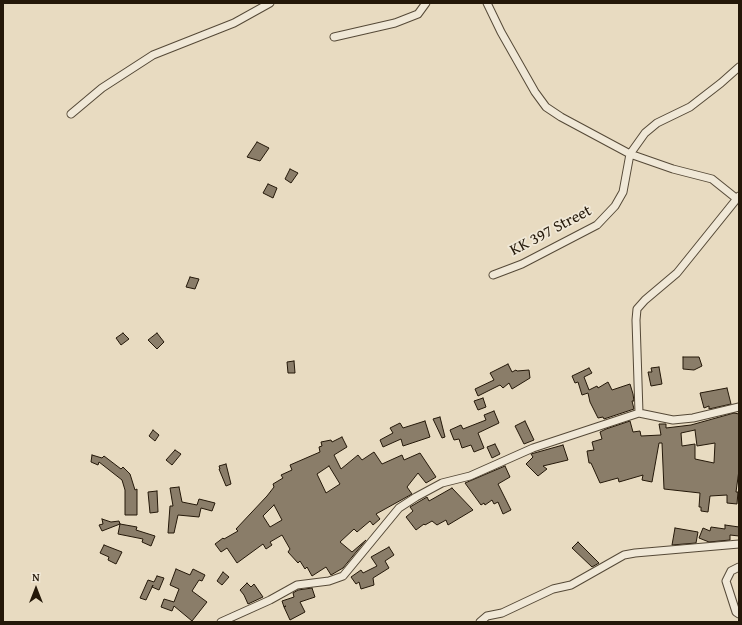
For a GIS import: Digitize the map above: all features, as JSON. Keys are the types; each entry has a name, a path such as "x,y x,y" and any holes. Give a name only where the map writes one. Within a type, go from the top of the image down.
{"street":[{"path":"71,114 102,88 153,54 234,23 270,3"},
{"path":"334,37 395,23 418,14 426,3"},
{"path":"487,3 501,32 535,92 546,107 561,117 630,154 673,169 712,179 738,198 677,273 644,300 637,309 639,413"},
{"name":"KK 397 Street","path":"492,275 522,264 596,226 615,206 623,192 630,154 644,133 653,126 690,107 721,84 739,67"},
{"path":"221,622 270,600 297,584 336,580 343,576 399,508 436,486 470,476 533,448 639,413 673,420 693,418 739,407"},
{"path":"480,622 487,616 502,613 553,589 571,585 624,555 635,552 739,544"},
{"path":"739,567 731,571 726,581 736,612 739,614"}],"building":[{"path":"257,142 269,148 260,161 247,157"},
{"path":"290,169 298,173 291,183 285,179"},
{"path":"268,184 277,188 273,198 263,193"},
{"path":"190,277 199,279 195,289 186,287"},
{"path":"123,333 129,339 121,345 116,338"},
{"path":"157,333 164,342 157,349 148,340"},
{"path":"683,357 699,357 702,366 694,370 683,369"},
{"path":"294,361 295,373 288,373 287,362"},
{"path":"508,364 512,372 516,370 529,370 530,378 512,389 509,383 503,388 500,385 478,396 475,389 494,380 490,373"},
{"path":"659,367 662,384 651,386 648,372 652,372 651,368"},
{"path":"589,368 592,373 584,377 589,390 597,386 598,388 608,382 612,390 630,384 633,394 634,401 632,401 634,409 604,419 603,417 598,418 590,402 588,393 582,395 578,382 575,383 572,376"},
{"path":"727,388 731,404 709,409 709,406 704,408 700,393"},
{"path":"483,398 486,407 478,410 474,401"},
{"path":"494,411 499,423 478,433 484,448 474,452 471,445 462,448 459,439 454,440 450,430 461,425 463,429 486,420 484,415"},
{"path":"734,413 739,414 739,470 736,492 738,492 737,504 727,503 727,495 710,496 708,512 701,511 701,507 699,507 700,493 664,489 662,443 659,443 652,482 642,480 643,475 619,482 618,478 600,483 591,463 589,463 587,451 594,450 592,442 602,439 600,432 606,429 630,421 633,432 640,431 641,436 661,435 659,424 666,424 666,428 691,425","holes":["695,430 697,446 715,443 714,463 695,459 695,444 682,446 681,433"]},
{"path":"440,417 445,437 442,438 433,419"},
{"path":"425,421 430,437 403,446 401,439 383,447 380,440 393,433 390,428 400,423 403,428"},
{"path":"525,421 534,440 524,444 515,426"},
{"path":"153,430 159,435 155,441 149,436"},
{"path":"342,437 347,447 334,455 341,469 358,455 362,460 374,452 382,464 402,455 404,460 420,453 436,477 426,483 418,473 407,487 412,494 376,514 380,519 373,525 370,521 357,532 354,529 340,542 352,552 366,540 343,568 331,575 326,567 312,576 307,567 305,569 300,561 298,563 288,552 290,549 282,535 270,542 272,545 266,549 263,544 237,563 227,548 221,552 215,544 223,538 224,539 238,531 236,529 267,496 274,487 273,484 283,478 281,475 292,470 290,465 320,452 319,447 322,446 321,442 331,440 332,442","holes":["329,466 340,484 326,493 317,474","274,505 282,520 270,527 263,516"]},
{"path":"495,444 500,454 492,458 487,447"},
{"path":"563,445 568,460 543,466 547,469 538,476 526,464 533,457 531,454"},
{"path":"175,450 181,454 172,465 166,460"},
{"path":"92,455 102,458 104,456 121,469 123,467 130,474 135,490 137,489 137,515 125,515 125,490 122,480 99,462 98,465 91,462"},
{"path":"226,464 231,484 226,486 219,466"},
{"path":"505,466 510,477 498,484 511,510 503,514 498,502 494,504 492,500 485,505 484,503 481,505 465,483"},
{"path":"179,487 182,502 197,505 199,499 215,503 212,511 201,508 199,517 178,515 174,533 168,533 170,506 173,506 170,488"},
{"path":"452,488 473,510 448,525 446,520 437,525 432,521 425,525 424,524 416,530 406,517 413,511 410,507 427,497 429,501"},
{"path":"157,491 158,512 150,513 148,492"},
{"path":"102,519 111,522 119,521 120,524 102,531 99,525 103,524"},
{"path":"120,524 137,527 136,530 155,536 151,546 142,542 143,539 118,534"},
{"path":"725,525 739,527 739,536 730,535 730,540 709,542 699,538 703,528 710,531 711,527 725,529"},
{"path":"675,528 698,532 696,543 672,545"},
{"path":"578,542 599,563 592,567 572,548"},
{"path":"104,545 122,552 116,564 108,560 109,557 100,553"},
{"path":"389,547 394,555 385,561 389,568 373,578 374,585 361,589 359,582 356,584 351,577 361,570 363,573 377,566 371,557"},
{"path":"176,569 190,575 193,569 205,575 202,581 199,580 192,591 207,602 192,621 174,606 172,611 161,607 164,599 174,602 179,589 170,585"},
{"path":"223,572 229,577 222,585 217,581"},
{"path":"157,576 164,578 159,590 152,587 146,600 140,598 148,580 154,582"},
{"path":"247,583 251,587 254,584 263,597 248,604 240,590"},
{"path":"312,588 315,597 300,602 305,612 290,620 282,601 294,597 293,593 298,590"}]}
